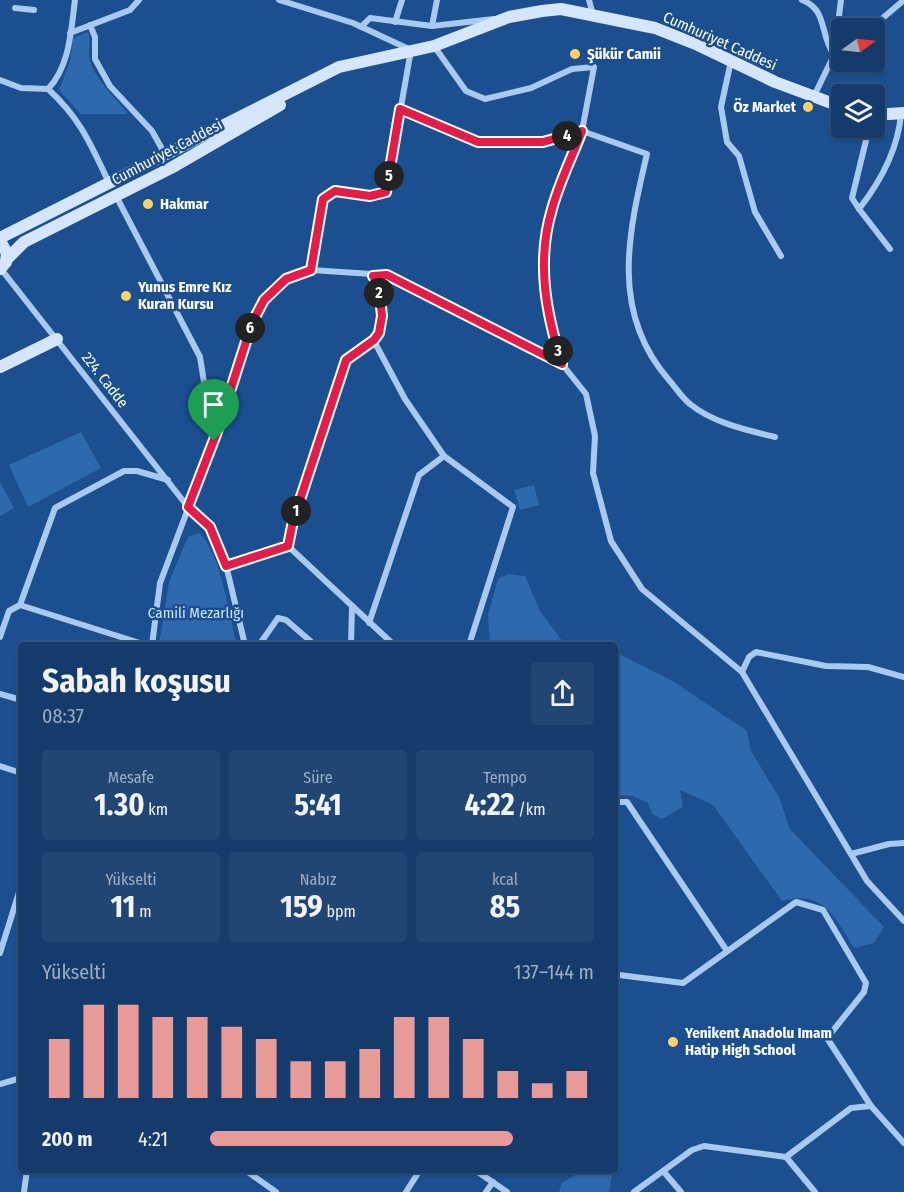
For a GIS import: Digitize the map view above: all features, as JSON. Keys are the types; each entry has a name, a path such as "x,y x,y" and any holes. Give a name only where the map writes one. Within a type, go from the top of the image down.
{"street":[{"path":"48,88 57,79 66,58 75,0"},
{"path":"70,33 130,10 139,0"},
{"path":"279,0 361,27 411,50 386,192 370,196 335,191 323,199 311,270"},
{"path":"395,22 402,0"},
{"path":"432,26 437,0"},
{"path":"589,0 593,15"},
{"path":"802,0 812,4 822,15 825,42 831,51"},
{"path":"839,18 841,0"},
{"path":"883,18 904,0"},
{"path":"15,8 34,10"},
{"name":"Cumhuriyet Caddesi","path":"0,240 109,182 339,67 434,46 509,18 561,9 655,28 775,82 831,103"},
{"path":"361,27 370,18 432,26 509,18"},
{"path":"90,25 95,37 95,60 110,86 152,130 171,168"},
{"path":"434,46 466,91 485,99 531,88 572,69 594,67 582,131 551,210 543,264 548,317 562,364 586,394 595,436 593,473 611,541 642,589 742,672 867,881 904,921"},
{"path":"731,61 721,107 727,142 739,156 755,212 781,256"},
{"path":"814,97 831,61"},
{"name":"Cumhuriyet Caddesi","path":"3,265 24,242 171,168 250,124 339,67"},
{"path":"0,80 21,88 48,88 70,109 90,141 200,357 214,441"},
{"path":"400,109 478,142 543,142 582,131 647,154 633,215 628,267 632,310 652,361 691,404 734,427 775,437"},
{"path":"859,209 880,180 899,136 903,113 885,114"},
{"path":"867,138 852,198 890,249"},
{"path":"0,240 6,247 3,265"},
{"name":"224. Cadde","path":"3,265 57,339 188,507 210,527 226,566 244,642"},
{"path":"152,642 160,583 214,441 252,323 264,300 286,279 311,270 373,276 387,275 562,364"},
{"path":"288,546 293,521 346,360 374,340 379,333 382,316 379,286 373,276"},
{"path":"0,368 57,339"},
{"path":"374,340 405,399 444,456 513,507 470,642"},
{"path":"369,623 419,475 444,456"},
{"path":"0,637 9,611 20,605 55,508 123,471 137,471 169,480"},
{"path":"226,566 288,546"},
{"path":"288,546 391,642"},
{"path":"20,605 137,642"},
{"path":"351,642 352,606"},
{"path":"0,608 9,611"},
{"path":"261,642 278,618 286,620 312,642"},
{"path":"742,672 749,657 756,652 826,666 868,667 904,677"},
{"path":"0,694 18,699"},
{"path":"0,766 18,772"},
{"path":"618,802 627,802 727,951"},
{"path":"851,854 888,844 904,843"},
{"path":"0,953 18,896"},
{"path":"618,974 683,983 796,902 823,910 866,983 864,993 827,1038 871,1106 904,1143"},
{"path":"0,1084 18,1079"},
{"path":"786,1157 851,1108 871,1106"},
{"path":"634,1192 692,1150 704,1146 786,1157 815,1192"},
{"path":"664,1172 681,1192"},
{"path":"24,1192 27,1173"},
{"path":"249,1173 276,1192"},
{"path":"406,1192 418,1173"},
{"path":"480,1173 507,1192"},
{"path":"486,1192 493,1182"}],"green space":[{"path":"88,32 89,56 93,67 101,82 128,114 81,114 59,90 70,61 73,38"},
{"path":"81,432 101,468 28,507 9,465"},
{"path":"0,482 14,508 0,516"},
{"path":"534,485 539,505 520,510 514,490"},
{"name":"Camili Mezarlığı","path":"199,533 207,542 213,555 219,569 236,642 159,642 169,582 188,537"},
{"path":"508,574 525,576 540,611 563,642 490,642 488,615 498,579"},
{"path":"618,654 671,680 747,731 751,751 780,799 789,828 884,927 874,943 854,948 834,916 818,902 796,898 782,901 713,805 680,790 683,807 662,819 652,814 648,803 633,796 618,795"},
{"path":"578,1173 612,1173 609,1192 559,1192 562,1183"}],"place":[{"name":"Şükür Camii","path":"575,54"},
{"name":"Öz Market","path":"808,107"},
{"name":"Hakmar","path":"148,204"},
{"name":"Yunus Emre Kız Kuran Kursu","path":"126,296"},
{"name":"Yenikent Anadolu Imam Hatip High School","path":"673,1042"}],"route":[{"path":"400,109 478,142 543,142 582,131 551,210 543,264 548,317 562,364 387,275 373,276 379,286 382,316 379,333 374,340 346,360 293,521 288,546 226,566 210,527 188,507 214,441 240,356 252,323 264,300 286,279 311,270 323,199 335,191 370,196 386,192 400,109"}]}
